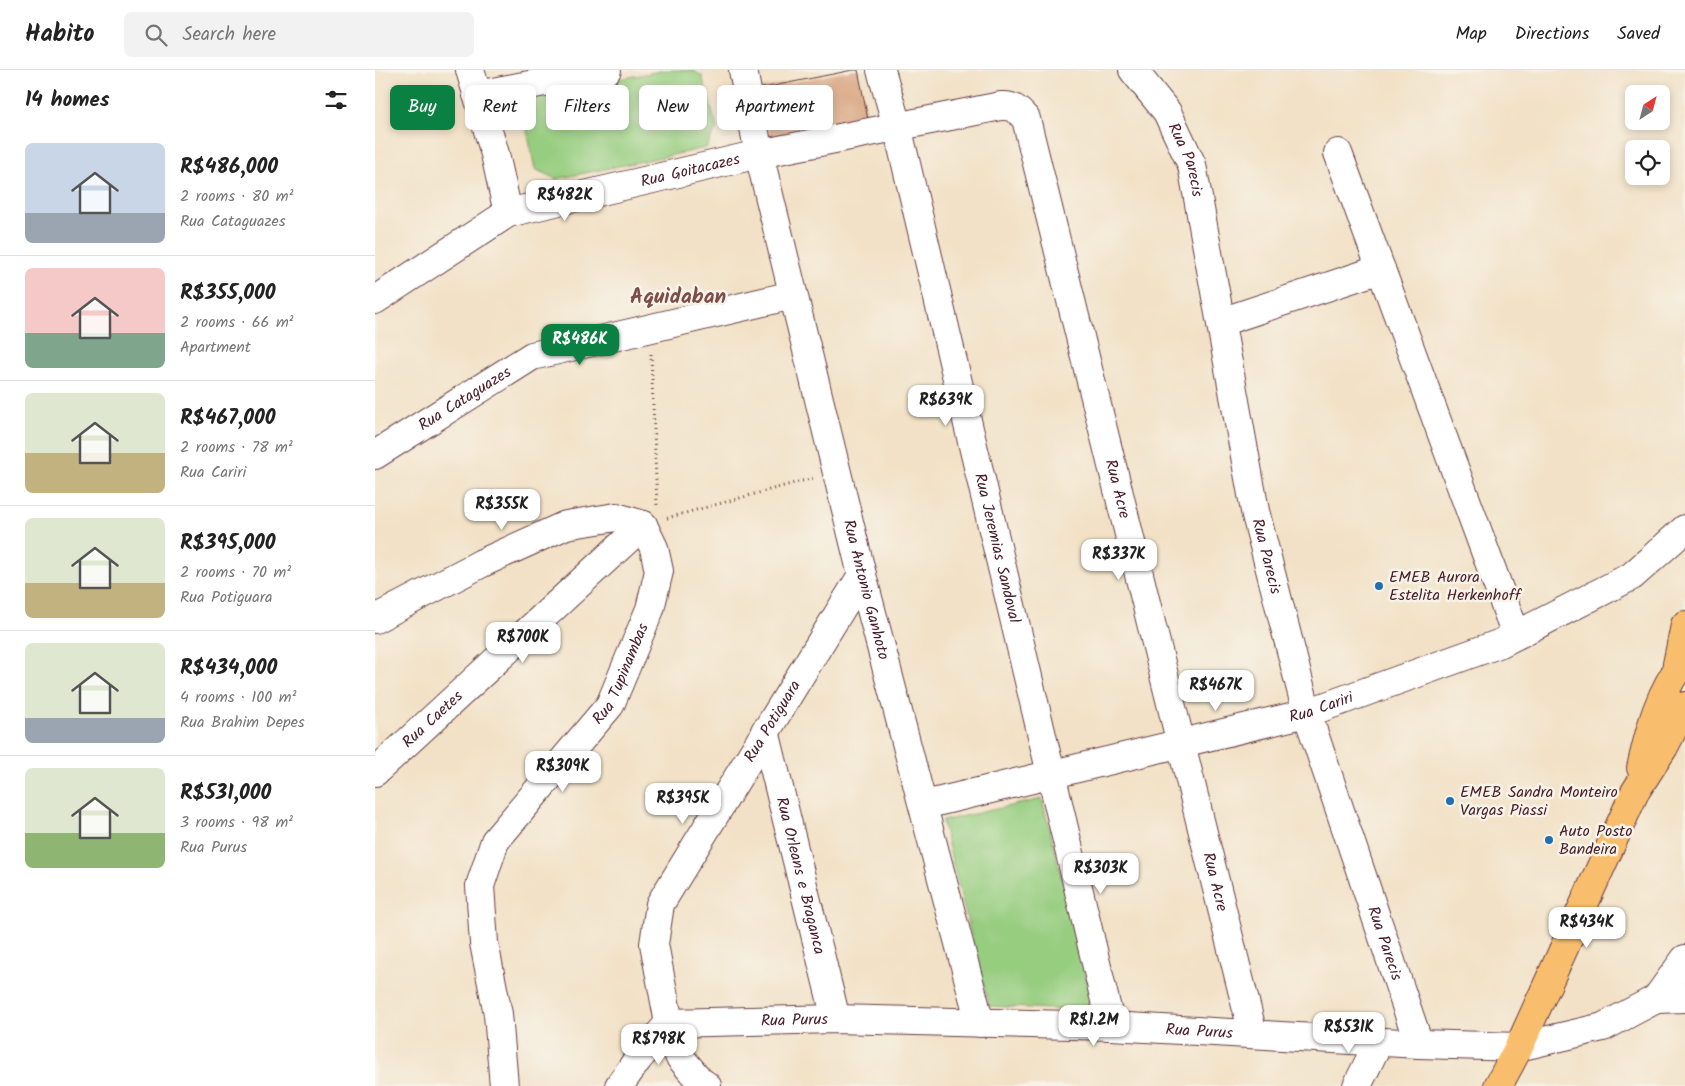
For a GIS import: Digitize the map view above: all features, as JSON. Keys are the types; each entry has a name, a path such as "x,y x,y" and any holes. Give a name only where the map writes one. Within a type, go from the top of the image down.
{"main road":[{"path":"1635,792 1653,718 1666,687 1680,666 1685,625"},
{"path":"1498,1086 1519,1047 1635,792 1664,747 1685,706"}],"street":[{"name":"Rua Antonio Ganhoto","path":"743,70 759,154 862,575 980,1023"},
{"name":"Rua Jeremias Sandoval","path":"881,70 897,126 1049,774 1111,1026"},
{"name":"Rua Parecis","path":"1133,70 1167,112 1192,165 1255,511 1307,713 1419,1044"},
{"path":"507,213 495,154 474,82 601,71"},
{"name":"Rua Goitacazes","path":"375,300 507,213 759,154 1001,106"},
{"name":"Rua Acre","path":"1001,106 1010,106 1026,119 1253,1034"},
{"path":"1338,153 1516,636"},
{"path":"1221,322 1381,269"},
{"name":"Rua Cataguazes","path":"375,455 532,356 793,294"},
{"path":"375,619 482,563 566,526 616,517 650,523"},
{"name":"Rua Caetes","path":"375,772 650,523"},
{"name":"Rua Tupinambas","path":"504,1086 498,1014 484,943 480,886 495,841 610,704 650,609 659,571 650,523"},
{"name":"Rua Cariri","path":"924,805 1307,713 1501,643 1632,576 1685,529"},
{"name":"Rua Potiguara","path":"707,1086 700,1081 679,1056 669,1023 653,944 660,904 862,575"},
{"name":"Rua Orleans e Braganca","path":"765,731 836,1019"},
{"path":"1656,999 1685,959"},
{"path":"1656,999 1685,998"},
{"name":"Rua Purus","path":"669,1023 836,1019 1111,1026 1419,1044 1519,1047 1603,1026 1656,999"},
{"path":"619,1086 638,1059 669,1023"},
{"path":"1357,1086 1379,1041"}],"path":[{"path":"649,328 650,523 837,471"}],"green space":[{"path":"665,70 692,70 702,76 705,85 639,85 639,130 707,130 707,93 717,128 706,148 556,179 535,169 527,130 536,130 536,99 539,95 546,94 546,130 629,130 629,85 589,85"},
{"path":"1042,799 1095,1011 989,1006 942,821"}],"building":[{"path":"858,70 868,120 833,127 833,85 778,85"},
{"path":"768,130 820,130 771,140"}],"place":[{"name":"EMEB Aurora Estelita Herkenhoff","path":"1379,586"},
{"name":"EMEB Sandra Monteiro Vargas Piassi","path":"1450,801"},
{"name":"Auto Posto Bandeira","path":"1549,840"}],"district":[{"name":"Aquidaban","path":"678,297"}]}
